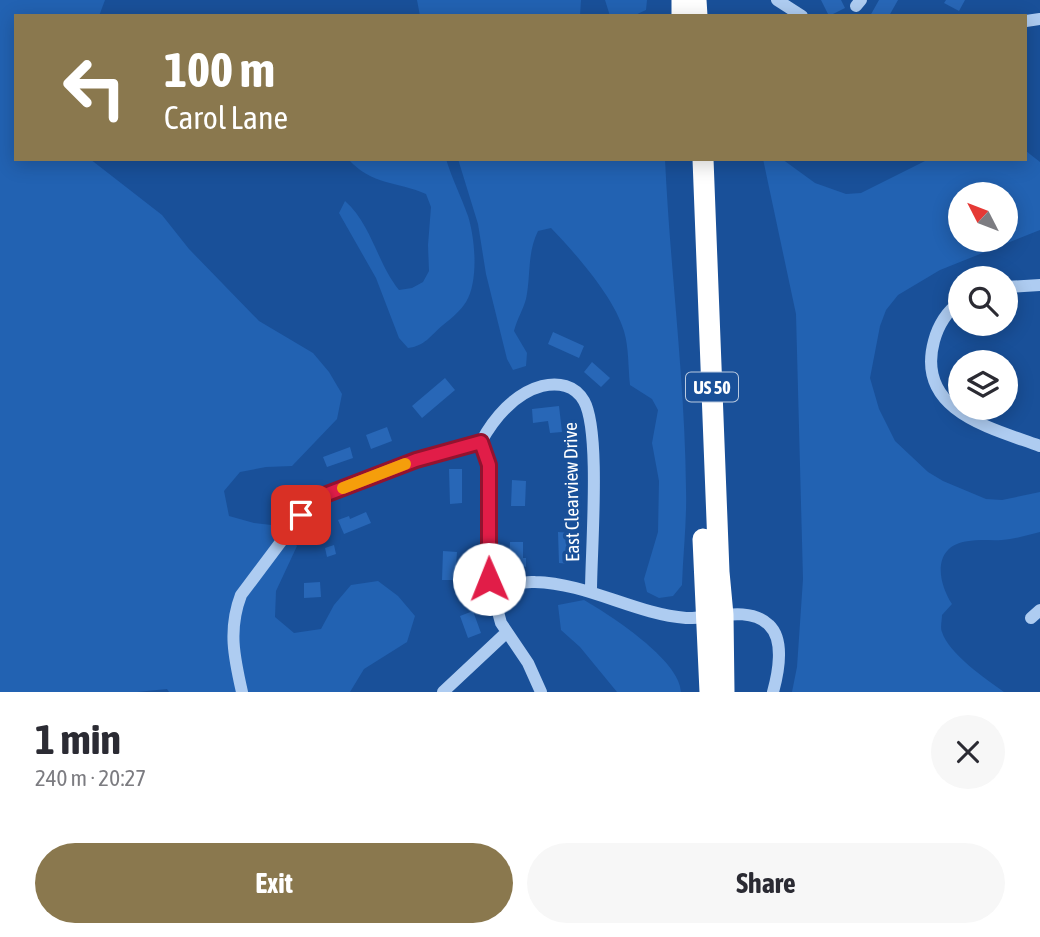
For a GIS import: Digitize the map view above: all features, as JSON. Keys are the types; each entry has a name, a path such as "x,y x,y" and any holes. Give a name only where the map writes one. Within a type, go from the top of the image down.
{"highway":[{"name":"US 50","path":"688,161 714,616 724,692"},
{"name":"US 50","path":"703,161 719,572 710,692"}],"street":[{"path":"777,0 799,14"},
{"path":"1018,287 1040,285"},
{"path":"948,314 938,328 932,348 932,369 938,388 950,405 962,414 1040,446"},
{"name":"East Clearview Drive","path":"481,442 504,411 533,388 559,384 579,394 589,412 593,447 591,592"},
{"path":"242,692 232,639 235,609 241,594 301,515 322,496 416,460 481,442 489,465 488,565 493,592 506,633 528,663 541,692"},
{"path":"493,592 534,582 591,592 685,618 754,617 763,620 773,629 776,638 778,663 773,692"},
{"path":"443,692 506,633"}],"shaded area":[{"path":"0,0 105,0 100,14 14,14 14,161 93,161 162,215 189,249 259,321 313,353 342,394 337,419 292,466 240,472 224,491 229,516 280,526 297,546 276,591 275,617 294,633 321,629 334,605 351,585 378,581 398,596 415,616 407,642 364,669 350,692 169,692 167,689 137,692 0,692"},
{"path":"417,0 581,0 580,14 420,14"},
{"path":"605,0 647,0 646,10 637,14 609,14"},
{"path":"1027,152 1040,162 1040,230 1018,239 1018,182 948,182 948,252 985,252 948,266 898,295 886,310 880,326 870,378 879,409 895,441 928,472 986,499 1002,500 1040,492 1040,532 1007,539 973,540 957,544 949,549 941,565 943,585 952,604 942,615 941,630 952,649 1004,692 792,692 797,667 803,579 796,314 763,161 785,161 815,183 846,194 861,193 925,161 1027,161"},
{"path":"350,161 447,161 465,209 474,247 473,283 470,293 459,311 419,345 408,348 399,338 376,278 339,213 345,201 362,221 399,290 412,288 423,282 429,271 431,207 426,194 376,179"},
{"path":"459,161 665,161 683,407 686,489 682,585 673,596 659,598 647,592 644,579 658,532 659,481 652,443 658,410 652,399 630,385 627,344 612,304 593,276 551,228 538,231 531,256 526,299 514,331 527,353 526,366 513,370 507,359 486,274 478,224"},
{"path":"584,600 626,627 657,653 678,679 681,692 617,692 580,647 561,630 558,605"}],"building":[{"path":"821,0 841,0 845,8 828,14"},
{"path":"879,0 898,0 890,14 871,14"},
{"path":"946,0 965,0 959,11 944,3"},
{"path":"553,332 584,346 579,358 548,344"},
{"path":"592,362 610,378 601,387 584,372"},
{"path":"445,378 455,390 422,418 412,406"},
{"path":"559,406 562,432 550,433 548,421 533,423 532,409"},
{"path":"387,427 392,441 371,449 366,435"},
{"path":"350,447 353,458 327,467 323,457"},
{"path":"449,469 462,469 462,503 450,504"},
{"path":"512,480 526,481 525,506 511,506"},
{"path":"366,512 371,523 344,534 338,520 349,516 350,519"},
{"path":"558,532 571,533 570,564 559,563"},
{"path":"510,542 523,542 526,567 509,564"},
{"path":"334,545 336,554 327,557 325,548"},
{"path":"443,551 457,552 455,580 442,580"},
{"path":"320,582 321,597 304,598 304,583"},
{"path":"473,611 481,633 468,638 460,616"}],"slow traffic":[{"path":"343,488 405,464"}],"route":[{"path":"301,515 322,496 416,460 481,442 489,465 489,579"}]}
